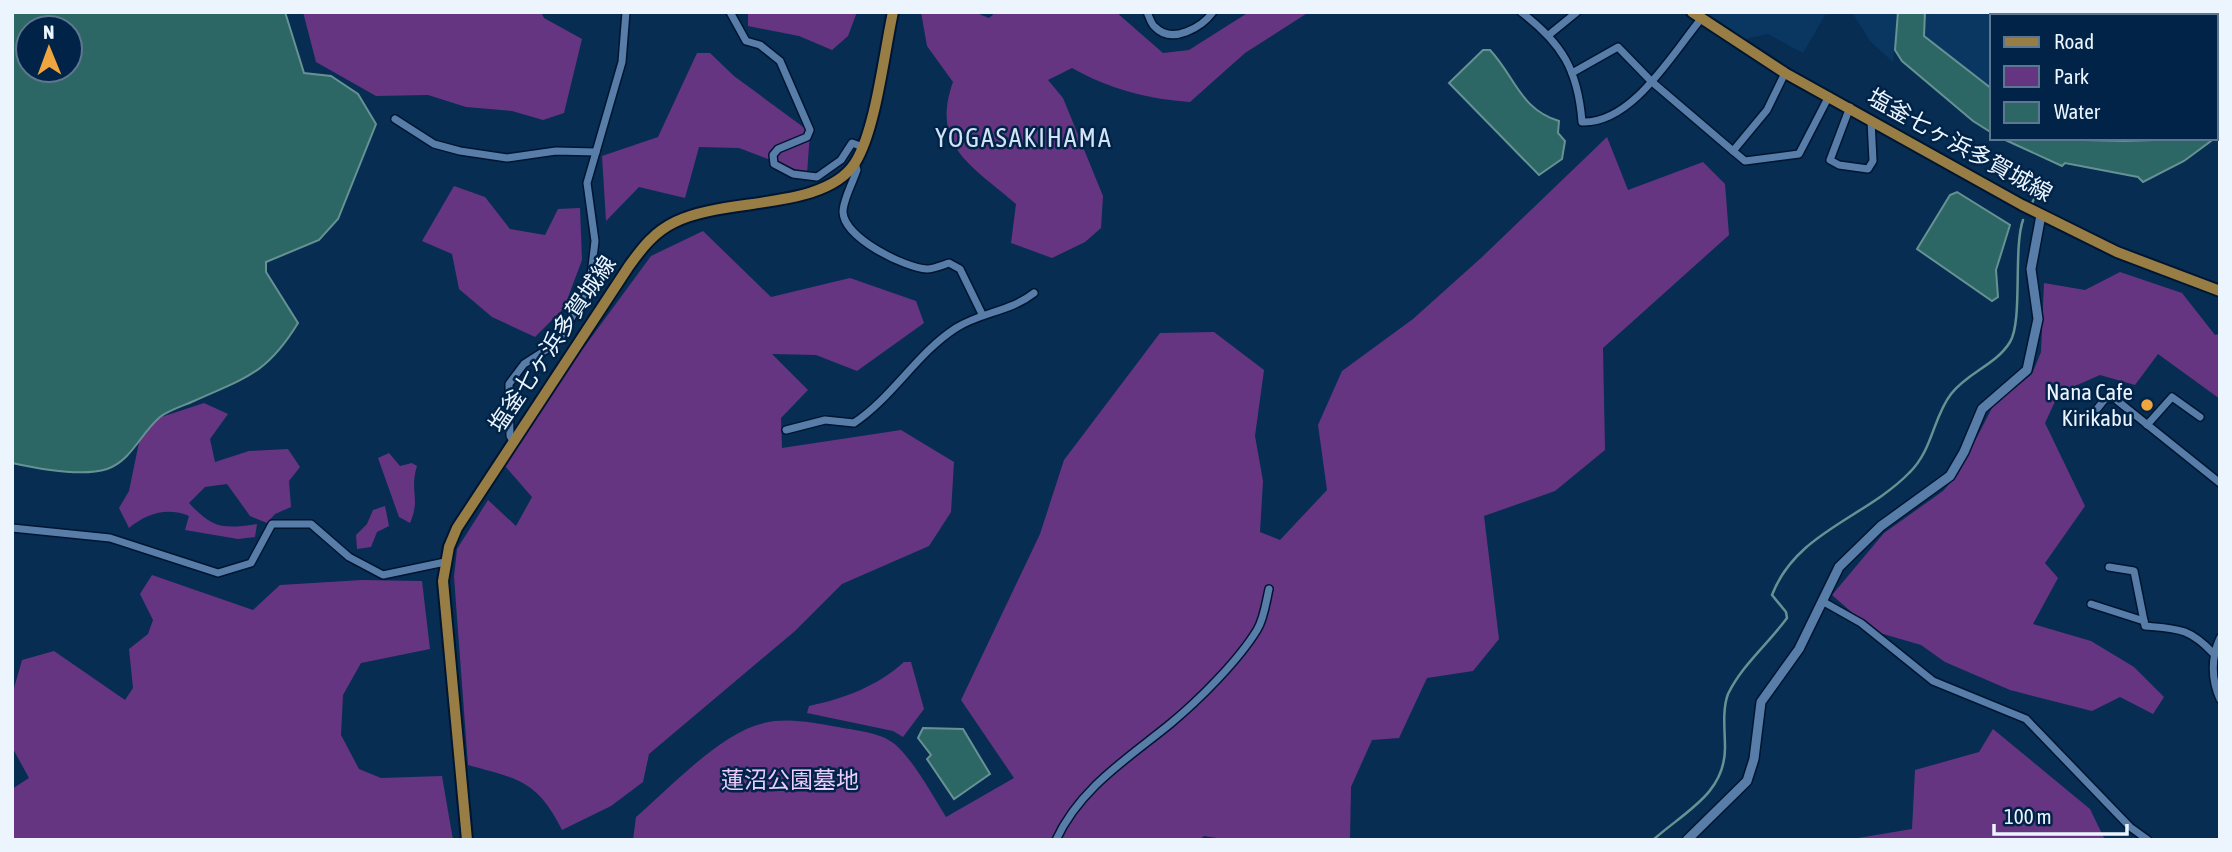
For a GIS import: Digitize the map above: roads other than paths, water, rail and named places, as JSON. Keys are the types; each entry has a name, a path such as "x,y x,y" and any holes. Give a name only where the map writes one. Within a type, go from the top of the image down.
{"main road":[{"name":"塩釜七ヶ浜多賀城線","path":"467,840 443,581 445,562 457,528 629,266 659,232 685,217 708,210 817,190 839,180 855,163 863,147 893,12"},
{"name":"塩釜七ヶ浜多賀城線","path":"1697,16 1785,74 1850,107 2041,215 2117,252 2220,290"}],"street":[{"path":"513,441 510,436 509,384 524,364 563,334 590,283 595,241 587,183 622,62 626,12"},
{"path":"730,12 746,41 760,44 780,61 810,130 807,137 778,149 773,155 774,164 793,174 817,177 841,160 852,143 863,147"},
{"path":"1147,12 1155,27 1174,36 1184,33 1213,12"},
{"path":"1521,12 1550,34 1572,73 1579,90 1582,122 1596,122 1630,105 1651,81 1697,16"},
{"path":"1550,34 1577,12"},
{"path":"1572,73 1618,47 1651,81 1745,161 1799,154 1829,96"},
{"path":"1732,151 1766,110 1785,74"},
{"path":"1850,107 1830,160 1839,165 1868,169 1873,161 1871,119"},
{"path":"396,119 434,144 460,151 508,158 556,151 596,152"},
{"path":"855,163 857,170 843,212 847,224 874,250 899,260 928,269 949,263 960,269 982,314"},
{"path":"1687,840 1746,781 1754,759 1761,702 1799,649 1839,567 1862,543 1950,476 1964,452 1982,409 2026,370 2038,319 2031,269 2041,215"},
{"path":"786,430 825,420 854,423 888,395 955,329 982,314 1021,303 1034,293"},
{"path":"2147,425 2172,397 2200,416"},
{"path":"2093,414 2105,399 2114,398 2220,483"},
{"path":"14,527 110,538 218,573 251,563 272,524 311,524 349,557 383,575 445,562"},
{"path":"2109,567 2134,571 2145,626 2182,629 2195,635 2213,653"},
{"path":"1056,840 1067,815 1110,769 1172,722 1228,666 1259,629 1269,589"},
{"path":"1822,601 1861,623 1933,681 2026,719 2130,827 2148,840"},
{"path":"2091,604 2144,621"},
{"path":"2220,638 2213,653 2214,687 2220,699"}],"water":[{"path":"12,12 285,12 304,73 331,76 358,94 376,124 338,219 319,240 266,262 266,272 298,323 265,364 241,380 164,415 116,465 85,472 47,470 12,463"},
{"path":"1898,12 1925,12 1924,36 1990,87 1990,132 1973,121 1902,61 1895,50"},
{"path":"1483,50 1490,50 1535,109 1559,121 1558,133 1565,141 1562,159 1539,175 1449,83"},
{"path":"2005,140 2212,140 2184,161 2143,182 2138,177 2065,163 2062,166"},
{"path":"1957,192 2010,225 1996,270 1998,297 1992,301 1917,249 1950,195"},
{"path":"923,728 963,729 990,774 954,799 927,759 931,755 918,738"}],"waterway":[{"path":"2032,203 2034,199"},
{"path":"1653,840 1701,801 1718,778 1725,748 1724,714 1728,694 1748,664 1787,618 1786,612 1772,595 1783,574 1797,556 1814,541 1891,489 1909,473 1923,454 1951,394 1965,380 1997,357 2010,342 2016,318 2020,232 2023,220"}],"place":[{"name":"Nana Cafe Kirikabu","path":"2147,405"}],"district":[{"name":"YOGASAKIHAMA","path":"1024,138"}],"park label":[{"name":"蓮沼公園墓地","path":"790,780"}]}
